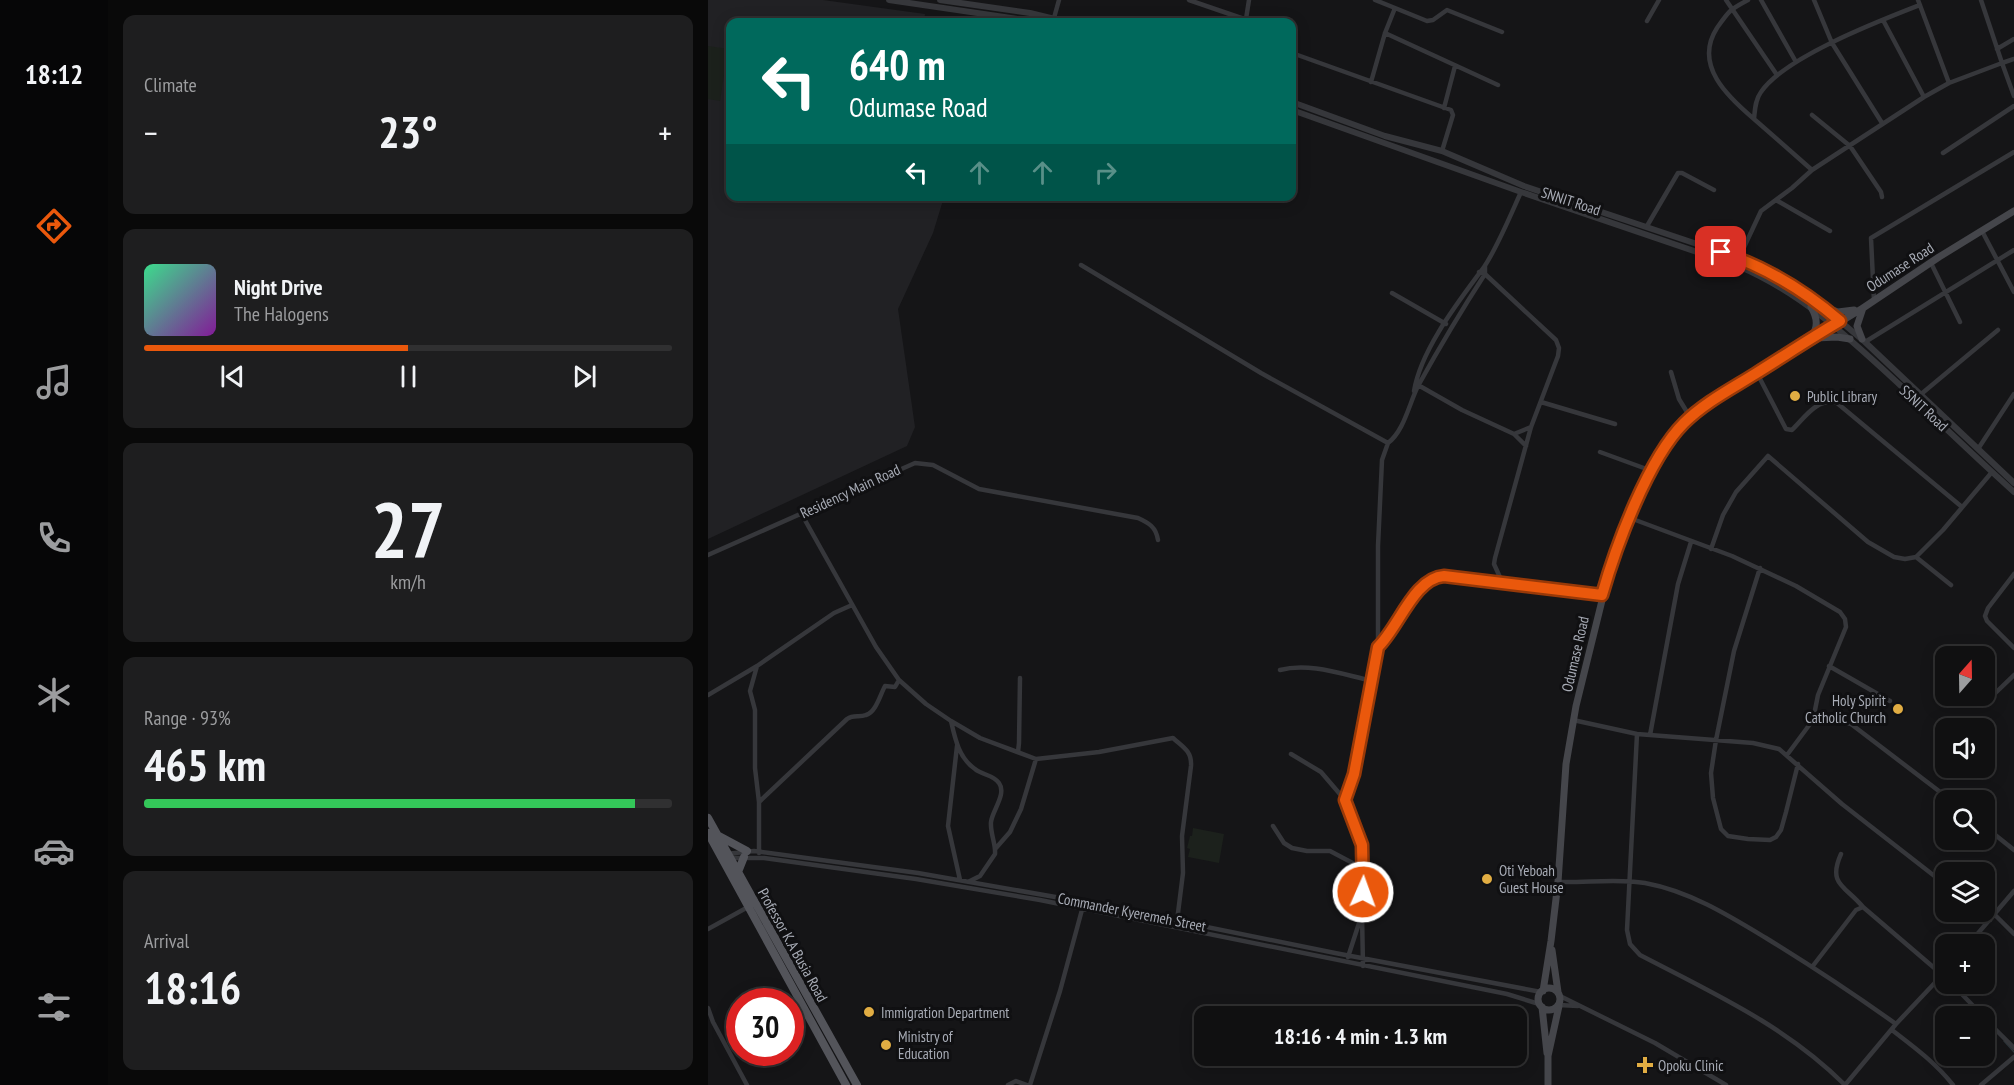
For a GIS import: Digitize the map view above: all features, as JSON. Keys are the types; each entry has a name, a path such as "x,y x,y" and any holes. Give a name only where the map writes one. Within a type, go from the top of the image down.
{"main road":[{"name":"Odumase Road","path":"1542,991 1558,882 1566,764 1602,595 1616,549 1652,471 1672,437 1690,417 2014,211"},
{"path":"1812,307 1817,318 1812,339 1837,337 1850,339"},
{"path":"1824,307 1840,312 1863,308 1857,326 1863,340"},
{"name":"Professor K.A Busia Road","path":"708,818 748,908 857,1085"},
{"name":"Professor K.A Busia Road","path":"708,833 738,872 846,1085"},
{"path":"717,836 745,854 738,872"},
{"name":"Odumase Road","path":"1551,941 1559,994"},
{"path":"1548,1056 1559,1005 1559,994 1551,988 1542,991 1539,997 1548,1056 1548,1085"},
{"path":"1541,1006 1553,1010 1559,1005"}],"street":[{"path":"889,0 1011,18"},
{"path":"940,0 1054,18 1059,0"},
{"path":"1189,0 1243,18"},
{"path":"1246,18 1249,0"},
{"path":"1375,0 1427,21 1433,20 1447,9 1502,32"},
{"path":"1647,21 1659,0"},
{"path":"1726,0 1730,9 1778,75"},
{"path":"1748,0 1730,9 1714,34 1709,60 1711,69 1730,98 1812,170"},
{"path":"1761,0 1796,62"},
{"path":"1814,0 1832,43 1882,123"},
{"path":"1981,0 2014,96"},
{"path":"1754,119 1758,97 1778,75 1796,62 1919,3 1949,83"},
{"path":"1371,82 1395,8"},
{"path":"1883,20 1923,97"},
{"path":"1385,33 1498,85"},
{"path":"1997,49 2014,39"},
{"path":"1296,54 1451,110 1453,115 1442,150"},
{"path":"1739,258 1761,211 1812,170 1923,97 1949,83 2014,58"},
{"path":"1444,108 1455,66"},
{"name":"SNNIT Road","path":"1296,104 1373,136"},
{"path":"1942,153 2014,106"},
{"name":"SNNIT Road","path":"1296,111 1373,136 1521,192 1738,266 1785,290 1812,307 1833,325"},
{"path":"1812,115 1850,146 1882,197"},
{"name":"SNNIT Road","path":"1384,140 1442,150 1524,186 1739,258 1790,283 1840,321"},
{"path":"1874,301 1871,238 2014,152"},
{"path":"1647,226 1678,173 1714,190"},
{"path":"1417,385 1482,273 1521,192"},
{"path":"1776,200 1830,231"},
{"path":"1605,221 1608,213"},
{"path":"1619,225 1621,218"},
{"path":"1982,231 2014,292"},
{"path":"1863,340 1946,293 2014,250"},
{"path":"1931,263 1960,322"},
{"path":"1081,265 1261,373 1388,443"},
{"path":"1345,800 1354,774 1378,647 1378,546 1382,460 1388,443 1398,431 1413,397 1419,369 1444,323 1482,273"},
{"path":"1482,273 1556,340 1559,348 1531,427 1494,564 1503,584"},
{"path":"1392,293 1452,327"},
{"name":"SSNIT Road","path":"1840,321 2014,483"},
{"name":"SSNIT Road","path":"1833,325 2014,492"},
{"path":"1920,395 1998,330"},
{"path":"1671,372 1679,399 1690,417"},
{"path":"1757,373 1786,429 1792,430 1820,403 1829,400 1837,403 1962,507"},
{"path":"1417,385 1462,410 1514,434 1526,446"},
{"path":"1978,449 2014,394"},
{"path":"1541,402 1615,424"},
{"path":"1514,434 1531,427"},
{"path":"1600,452 1652,471"},
{"path":"1711,549 1723,515 1736,492 1768,456 1868,542 1894,557 1905,559 1916,557 1992,472"},
{"name":"Residency Main Road","path":"708,555 906,465 923,463 979,489 1138,518 1150,523 1157,532 1158,540"},
{"path":"801,513 876,647 899,680 926,704 951,721 980,738 1036,759 1099,752 1173,738 1188,750 1191,766 1182,836 1183,873 1176,927"},
{"path":"1630,518 1760,568 1840,612 1845,619 1846,627 1828,666 1818,695 1813,720 1787,755"},
{"path":"1650,735 1678,584 1690,542"},
{"path":"1916,557 1951,585"},
{"path":"1760,568 1734,651 1711,773 1713,798 1721,829 1728,836 1761,840 1776,837 1786,812 1798,764"},
{"path":"2014,574 1988,608 1985,616 1987,621 2014,648"},
{"path":"1378,647 1387,639 1414,596 1429,580 1436,577 1602,595"},
{"path":"708,695 757,666 834,613 852,605"},
{"path":"757,666 750,691 755,710 755,768 759,802 760,858"},
{"path":"1828,666 1890,701"},
{"path":"1280,670 1311,668 1373,681"},
{"path":"1995,693 2014,675"},
{"path":"1018,752 1020,678"},
{"path":"759,802 847,719 851,716 869,714 885,686 895,687 899,680"},
{"path":"1813,720 1833,719 1851,724 1938,790"},
{"path":"1574,720 1637,734 1716,740 1779,749 1798,764 1810,778 1935,876"},
{"path":"951,721 957,746 948,826 960,880"},
{"path":"1637,734 1627,930 1630,944 1640,955 1739,1006 1786,1034 1845,1085 1896,1024 1935,983"},
{"path":"957,746 975,769 999,783 1002,791 991,822 995,854 980,876 969,882"},
{"path":"1291,754 1321,772 1345,800 1362,845 1364,869 1363,966"},
{"path":"996,848 1010,832 1021,809 1036,759"},
{"path":"1274,826 1284,843 1292,848 1307,851 1330,851 1364,869"},
{"path":"1995,835 2014,850"},
{"name":"Commander Kyeremeh Street","path":"725,857 759,852 861,864 960,880 1542,991"},
{"name":"Commander Kyeremeh Street","path":"745,854 916,879 1082,908 1507,994 1541,1006"},
{"path":"1841,854 1835,867 1835,875 1839,884 1935,967"},
{"path":"1558,882 1644,883 1667,888 1698,900 1812,967 1896,1024"},
{"path":"2014,891 1995,915 2014,934"},
{"path":"1008,1085 1016,1081 1029,1085 1060,991 1084,902"},
{"path":"1812,967 1856,910 1863,907"},
{"path":"708,929 748,908"},
{"path":"1346,963 1362,914"},
{"path":"1978,934 1988,922"},
{"path":"1559,994 1578,1006 1654,1043 1726,1085"},
{"path":"1962,994 1973,1006"},
{"path":"1559,1005 1578,1006"},
{"path":"708,1008 713,1022 747,1085"},
{"path":"1995,1028 2014,1048"},
{"path":"1892,1030 1928,1059 1953,1085"},
{"path":"1981,1085 2014,1057"},
{"path":"1851,1078 1857,1085"}],"shaded area":[{"path":"708,0 823,0 925,14 924,18 726,18 726,201 943,201 933,233 898,309 915,427 907,446 708,539"},
{"path":"708,46 726,49 720,101 708,99"},
{"path":"1193,828 1224,834 1219,863 1188,857 1190,849 1187,848"}],"waterway":[{"path":"2004,1041 2014,1052"}],"place":[{"name":"Public Library","path":"1795,396"},
{"name":"Holy Spirit Catholic Church","path":"1898,709"},
{"name":"Oti Yeboah Guest House","path":"1487,879"},
{"name":"Immigration Department","path":"869,1012"},
{"name":"Ministry of Education","path":"886,1045"},
{"name":"Opoku Clinic","path":"1645,1065"}],"route":[{"path":"1363,892 1362,845 1345,800 1354,774 1378,647 1387,639 1414,596 1429,580 1444,576 1602,595 1616,549 1640,493 1672,437 1682,425 1737,385 1840,321 1790,283 1753,264 1721,252"}]}
